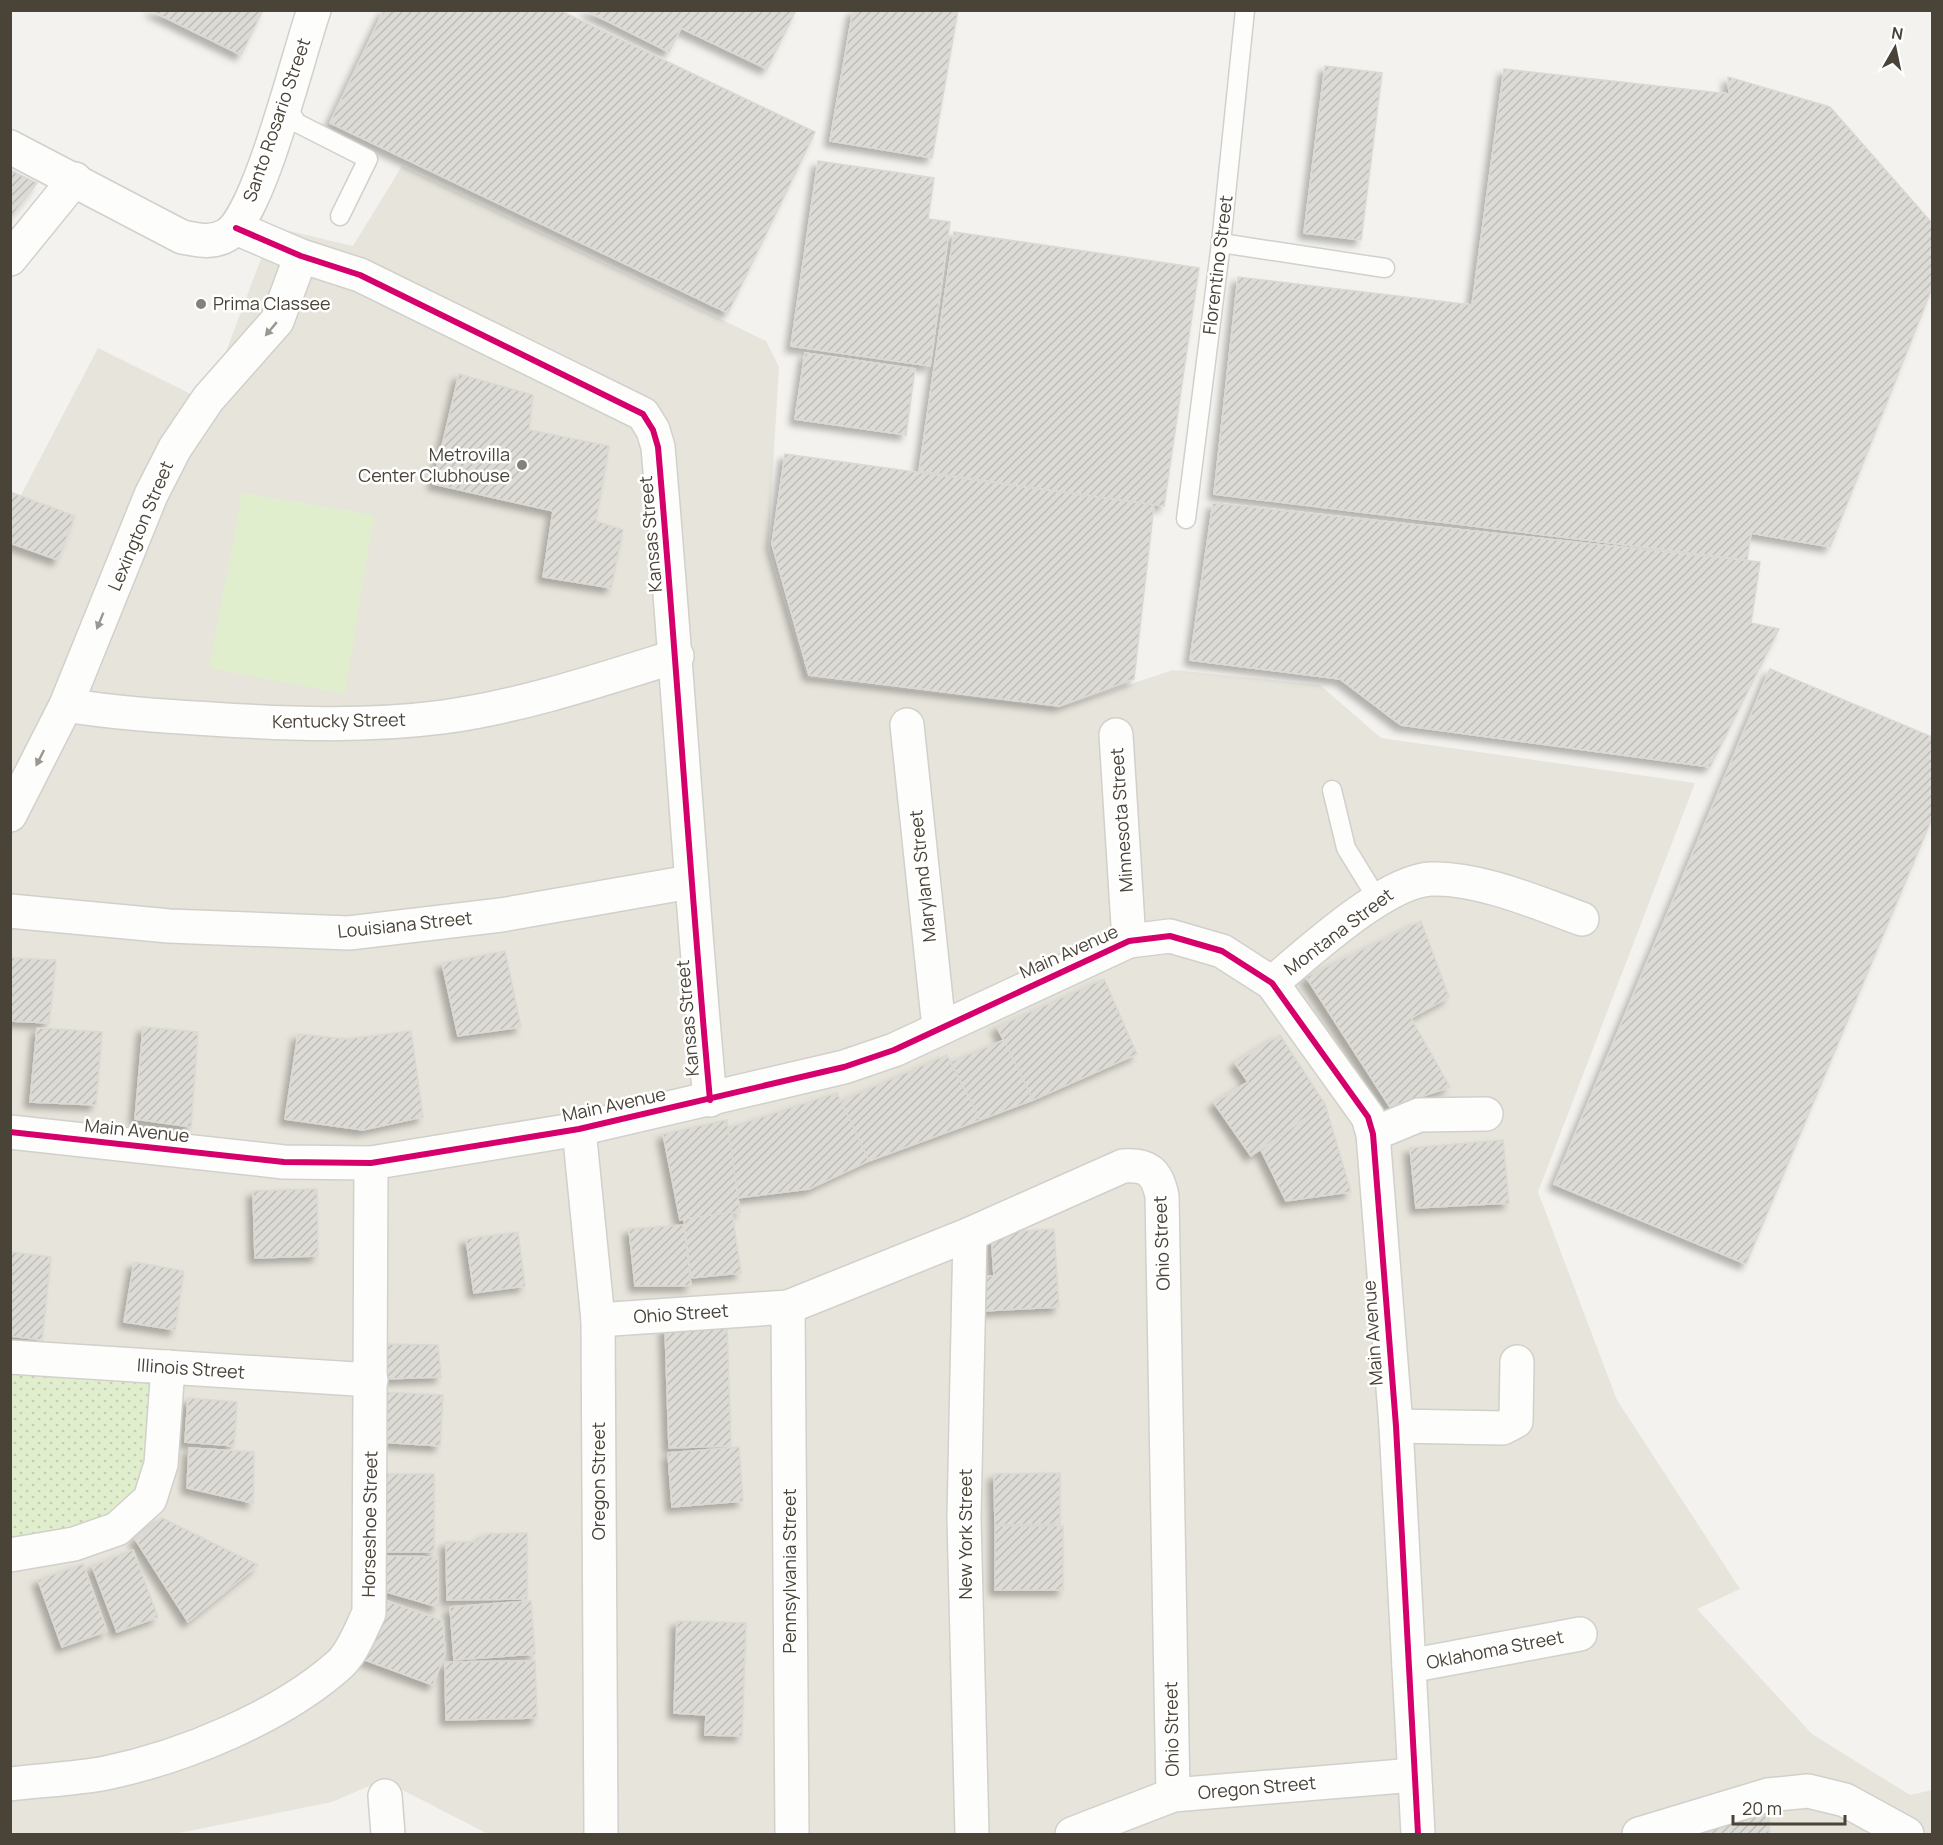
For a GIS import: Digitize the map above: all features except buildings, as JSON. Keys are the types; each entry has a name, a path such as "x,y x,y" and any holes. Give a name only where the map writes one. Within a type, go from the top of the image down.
{"street":[{"name":"Santo Rosario Street","path":"236,228 253,199 314,10"},
{"path":"10,147 182,237 208,242 225,237 236,228"},
{"path":"10,259 75,179"},
{"name":"Kansas Street","path":"236,228 300,256 360,275 643,414 653,430 658,447 677,656 690,882 710,1100"},
{"name":"Lexington Street","path":"10,815 66,705 151,495 175,448 208,399 277,321 300,256"},
{"name":"Kentucky Street","path":"66,705 115,713 256,722 363,724 444,717 542,697 677,656"},
{"name":"Maryland Street","path":"907,725 939,1028"},
{"name":"Minnesota Street","path":"1116,735 1129,941"},
{"name":"Montana Street","path":"1272,983 1312,949 1378,900 1403,885 1431,879 1494,888 1582,918"},
{"name":"Louisiana Street","path":"10,911 169,926 349,933 501,915 690,882"},
{"name":"Main Avenue","path":"10,1132 284,1162 371,1163 579,1129 844,1067 894,1050 1129,941 1170,936 1222,951 1272,983 1368,1117 1373,1134 1396,1426 1418,1834"},
{"path":"1373,1134 1419,1115 1486,1114"},
{"name":"Oregon Street","path":"579,1129 598,1320 601,1834"},
{"name":"Horseshoe Street","path":"10,1784 105,1773 176,1753 265,1718 341,1663 369,1613 371,1163"},
{"name":"Ohio Street","path":"598,1320 788,1307 970,1234 1123,1166 1137,1165 1150,1168 1158,1179 1162,1196 1173,1795"},
{"name":"New York Street","path":"970,1234 964,1519 972,1834"},
{"name":"Pennsylvania Street","path":"788,1307 792,1834"},
{"name":"Illinois Street","path":"10,1357 371,1380"},
{"path":"1396,1426 1503,1428 1509,1425 1516,1421 1517,1362"},
{"path":"10,1555 74,1544 117,1529 150,1499 161,1464 168,1367"},
{"name":"Oklahoma Street","path":"1409,1666 1580,1634"},
{"name":"Oregon Street","path":"1072,1834 1173,1795 1414,1775"},
{"path":"1639,1834 1768,1795 1808,1791 1845,1800 1895,1832"},
{"path":"386,1796 388,1834"}],"lane":[{"name":"Florentino Street","path":"1186,519 1221,243 1245,10"},
{"path":"284,103 297,123 368,159 340,216"},
{"path":"1221,243 1384,268"},
{"path":"1332,790 1346,848 1378,900"}],"shaded area":[{"path":"402,166 766,341 779,367 768,550 807,678 1059,708 1173,670 1320,685 1381,738 1695,783 1538,1192 1617,1400 1740,1589 1697,1609 1812,1734 1910,1795 1932,1790 1932,1834 488,1834 383,1780 332,1802 174,1834 11,1834 10,516 98,348 207,402 273,227 353,246"}],"green space":[{"path":"242,493 374,515 345,694 209,668"},
{"path":"10,1364 162,1375 156,1461 135,1503 72,1538 11,1546"}],"cycle path":[{"path":"236,228 301,256 360,275 643,414 653,430 658,447 710,1100"},
{"path":"10,1132 284,1162 371,1163 579,1129 844,1067 894,1050 1129,941 1170,936 1222,951 1272,983 1368,1117 1373,1134 1396,1426 1418,1834"}],"place":[{"name":"Prima Classee","path":"201,304"},
{"name":"Metrovilla Center Clubhouse","path":"522,465"}]}
